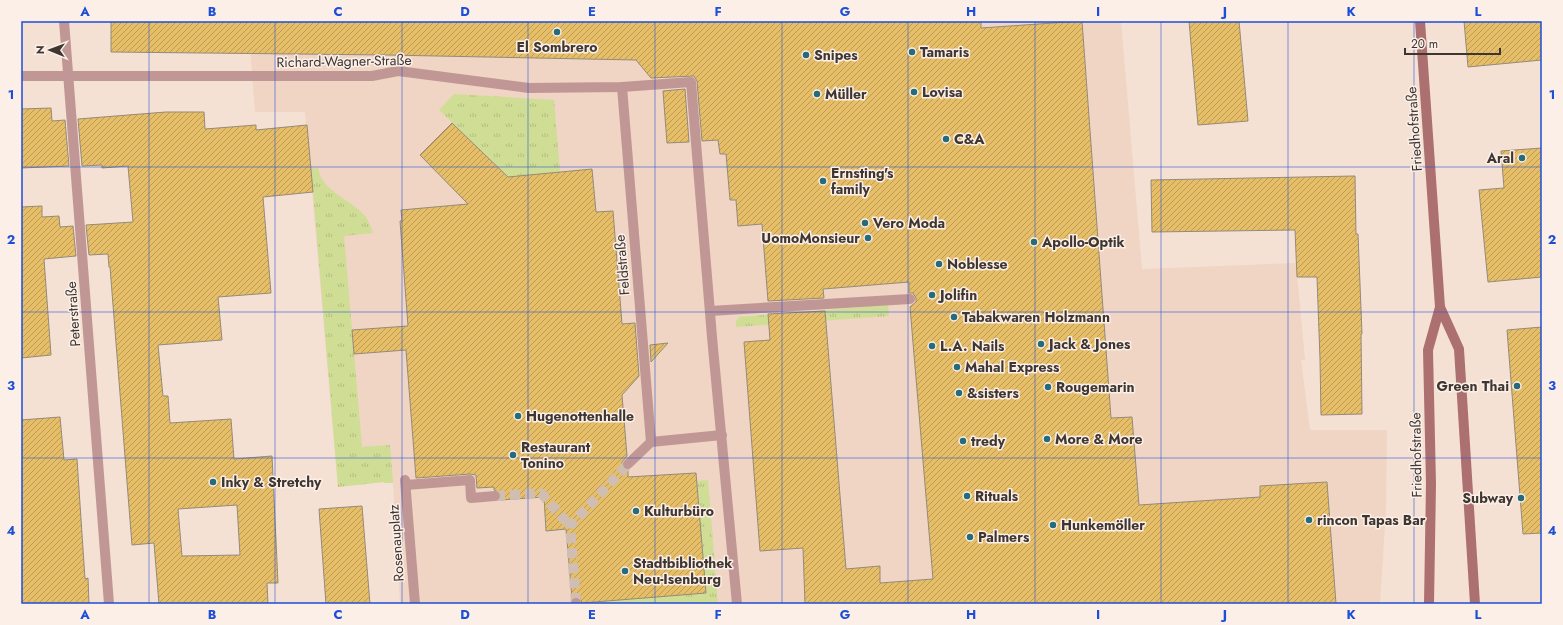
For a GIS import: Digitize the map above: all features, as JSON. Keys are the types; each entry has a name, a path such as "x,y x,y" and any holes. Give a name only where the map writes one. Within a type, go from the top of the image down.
{"main road":[{"name":"Friedhofstraße","path":"1420,21 1440,306 1428,350 1431,484 1429,604"},
{"name":"Friedhofstraße","path":"1440,306 1459,349 1475,604"},
{"path":"1475,586 1481,604"}],"street":[{"name":"Peterstraße","path":"64,21 109,604"},
{"name":"Richard-Wagner-Straße","path":"21,76 372,76 398,71 529,88 622,87 691,82 710,312"},
{"name":"Feldstraße","path":"622,87 651,442"},
{"path":"737,604 710,312 910,299"},
{"path":"628,464 651,442 722,435"},
{"name":"Rosenauplatz","path":"415,604 406,483 470,480 471,498 495,496"}],"shaded area":[{"path":"248,21 1121,21 1142,269 1296,263 1305,360 1301,360 1310,430 1387,430 1386,509 1380,604 400,604 393,483 384,482 338,487 305,112 255,112"}],"green space":[{"path":"454,94 554,100 560,172 509,177 439,110"},
{"path":"311,168 318,168 325,183 365,216 373,233 344,236 362,447 390,445 393,483 384,482 338,487"},
{"path":"888,305 889,316 736,327 736,321 739,317"},
{"path":"708,480 718,604 598,604 597,602 706,593 697,481"}],"building":[{"path":"111,21 981,21 981,28 1082,21 1111,418 1132,417 1139,505 1260,497 1260,486 1327,482 1336,604 805,604 803,548 760,551 744,342 770,340 768,314 825,311 846,569 880,566 880,583 933,579 910,307 916,302 916,298 913,293 909,293 909,282 823,289 824,298 768,301 762,224 738,226 736,200 730,200 726,154 720,154 718,140 702,141 697,81 694,76 651,78 636,60 387,55 111,52"},
{"path":"1189,21 1239,21 1248,121 1198,125"},
{"path":"1464,21 1542,21 1542,60 1468,67"},
{"path":"685,89 689,142 667,143 663,91"},
{"path":"51,108 52,121 65,120 69,166 21,168 21,109"},
{"path":"166,112 204,112 205,129 256,125 256,130 307,125 313,192 263,197 271,293 218,297 222,340 158,345 163,396 168,396 170,423 231,419 234,459 272,456 278,583 267,583 268,604 159,604 154,543 132,545 110,267 108,254 89,255 86,225 133,222 128,166 102,168 102,165 82,166 78,119","holes":["237,505 240,555 182,556 178,509"]},
{"name":"Hugenottenhalle","path":"452,123 508,177 592,169 596,212 613,211 622,324 635,323 639,376 622,395 627,456 622,462 622,466 624,469 628,470 628,477 696,473 706,593 582,603 579,597 572,598 566,529 546,531 544,497 500,500 501,493 494,490 494,487 477,488 476,475 470,474 416,478 406,350 354,354 352,330 408,326 400,221 402,221 401,210 468,204 420,155"},
{"path":"1542,148 1542,277 1488,282 1479,190 1504,188 1501,151"},
{"path":"1355,176 1356,234 1358,234 1362,334 1362,414 1321,415 1317,277 1297,277 1295,230 1152,232 1151,180"},
{"path":"42,206 42,217 59,216 60,227 73,226 76,256 44,259 51,355 21,358 21,207"},
{"path":"1542,327 1542,533 1523,534 1507,330"},
{"path":"668,343 651,362 650,345"},
{"path":"60,417 64,460 77,459 85,579 88,578 89,604 21,604 21,420"},
{"path":"362,506 370,604 326,604 319,509"}],"tunnel":[{"path":"576,603 570,526 628,464"},
{"path":"495,496 541,493 570,526"}],"place":[{"name":"El Sombrero","path":"557,32"},
{"name":"Tamaris","path":"912,52"},
{"name":"Snipes","path":"806,55"},
{"name":"Lovisa","path":"914,92"},
{"name":"Müller","path":"817,94"},
{"name":"C&A","path":"946,139"},
{"name":"Aral","path":"1522,158"},
{"name":"Ernsting's family","path":"823,181"},
{"name":"Vero Moda","path":"865,223"},
{"name":"UomoMonsieur","path":"868,238"},
{"name":"Apollo-Optik","path":"1034,242"},
{"name":"Noblesse","path":"939,264"},
{"name":"Jolifin","path":"932,295"},
{"name":"Tabakwaren Holzmann","path":"954,317"},
{"name":"Jack & Jones","path":"1041,344"},
{"name":"L.A. Nails","path":"932,346"},
{"name":"Mahal Express","path":"957,367"},
{"name":"Green Thai","path":"1517,386"},
{"name":"Rougemarin","path":"1048,387"},
{"name":"&sisters","path":"959,393"},
{"name":"Hugenottenhalle","path":"518,416"},
{"name":"More & More","path":"1047,439"},
{"name":"tredy","path":"963,441"},
{"name":"Restaurant Tonino","path":"513,455"},
{"name":"Inky & Stretchy","path":"213,482"},
{"name":"Rituals","path":"967,496"},
{"name":"Subway","path":"1521,498"},
{"name":"Kulturbüro","path":"636,511"},
{"name":"rincon Tapas Bar","path":"1309,520"},
{"name":"Hunkemöller","path":"1053,525"},
{"name":"Palmers","path":"970,537"},
{"name":"Stadtbibliothek Neu-Isenburg","path":"625,571"}]}
